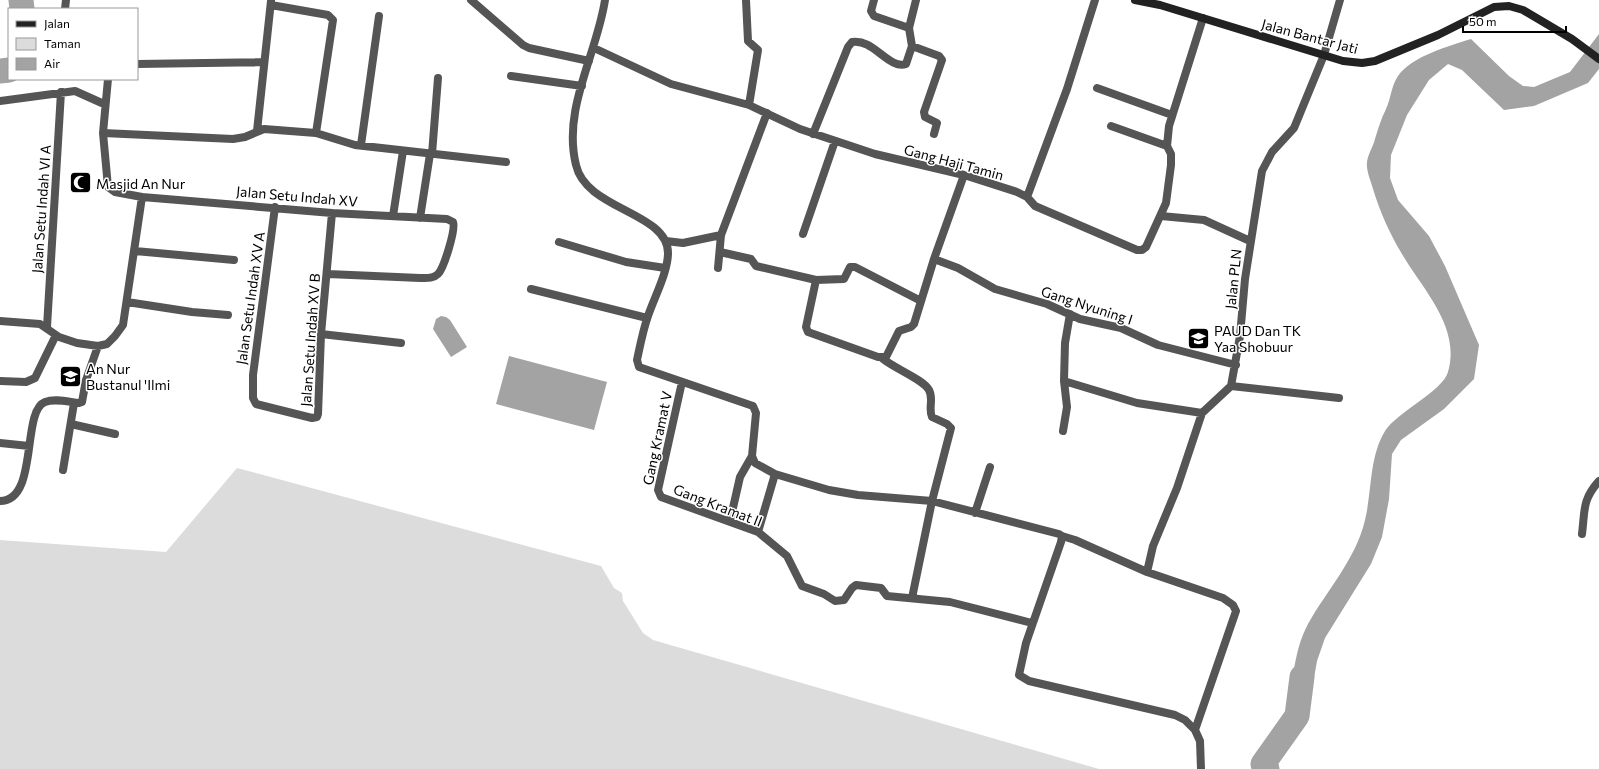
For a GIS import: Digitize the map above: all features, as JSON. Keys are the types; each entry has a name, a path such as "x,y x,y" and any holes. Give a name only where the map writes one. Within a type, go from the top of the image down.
{"street":[{"path":"471,0 523,45 529,48 589,61"},
{"path":"605,0 594,48 582,86 575,116 573,136 576,167 582,180 601,197 656,229 666,241 668,252 665,268 647,318 637,364 643,369 753,406 756,413 752,456 740,477 730,521"},
{"path":"746,0 748,41 757,48 758,52 749,105"},
{"path":"874,0 871,11 874,16 909,28"},
{"path":"813,134 850,44 858,42 878,50 890,61 900,65 908,62 912,46 909,28 916,0"},
{"path":"1027,197 1067,89 1095,0"},
{"name":"Jalan Bantar Jati","path":"1135,0 1160,3 1203,18 1324,55 1352,62 1375,61 1438,35 1494,7 1509,6 1523,10 1577,43 1599,59"},
{"name":"Jalan PLN","path":"1231,386 1236,365 1250,241 1262,171 1272,152 1294,128 1324,55 1340,0"},
{"path":"257,131 271,3 328,15 333,20 316,133"},
{"path":"361,145 379,16"},
{"name":"Gang Haji Tamin","path":"594,48 671,84 749,105 813,134 835,142 889,159 964,175 1027,197 1035,206 1137,250 1142,250 1146,247 1166,203 1171,164 1171,154 1168,146 1172,115 1203,18"},
{"path":"912,46 940,56 942,60 924,112 925,117 936,121 937,125 934,134"},
{"path":"138,64 264,62"},
{"path":"511,76 582,86"},
{"path":"420,218 431,154 438,78"},
{"path":"108,80 104,104 103,134 233,139 245,137 257,131 270,129 316,133 350,144 506,162"},
{"path":"1097,88 1172,115"},
{"path":"0,101 78,91 91,99 104,104"},
{"name":"Jalan Setu Indah VI A","path":"51,331 61,92"},
{"path":"718,268 721,235 767,113"},
{"path":"1111,126 1168,146"},
{"name":"Jalan Setu Indah XV","path":"103,134 108,187 115,192 142,197 332,213 451,220 453,222 454,228 442,269 436,276 420,278 328,274"},
{"path":"803,234 835,142"},
{"path":"393,216 403,151"},
{"path":"882,358 888,356 899,330 913,326 934,259 964,175"},
{"path":"0,321 36,324 77,343 98,346 107,344 119,331 125,318 142,197"},
{"name":"Jalan Setu Indah XV A","path":"253,392 253,375 275,207"},
{"name":"Jalan Setu Indah XV B","path":"253,392 256,404 312,418 317,417 321,334 328,274 332,213"},
{"path":"1161,216 1204,220 1250,241"},
{"path":"666,241 671,240 683,243 721,235"},
{"path":"560,242 626,262 665,268"},
{"path":"135,251 234,260"},
{"path":"720,252 751,259 756,266 816,280 844,280 850,268 855,267 921,301"},
{"name":"Gang Nyuning I","path":"934,259 958,268 995,289 1047,304 1080,318 1121,328 1158,345 1236,365"},
{"path":"816,280 806,327 808,332 882,358 889,364 923,383 929,390 932,398 930,406 932,417 947,424 950,428 932,501 912,598"},
{"path":"531,290 647,318"},
{"path":"127,302 176,310 228,315"},
{"path":"1063,431 1067,407 1064,380 1065,343 1070,314"},
{"path":"0,381 20,383 34,378 51,331"},
{"path":"321,334 401,343"},
{"path":"3,501 13,498 21,488 36,416 44,402 54,401 79,403 84,398 86,380 98,346"},
{"path":"1064,380 1137,403 1202,413"},
{"name":"Gang Kramat V","path":"661,497 658,490 682,382"},
{"path":"1148,572 1153,546 1177,488 1202,413 1231,386 1339,398"},
{"path":"63,470 74,403"},
{"path":"71,424 115,434"},
{"path":"0,443 29,446"},
{"path":"752,456 755,463 775,474 843,493 932,501 1056,533 1148,572 1223,598 1233,605 1235,610 1195,730"},
{"path":"975,513 990,467"},
{"path":"758,532 775,474"},
{"path":"1582,534 1586,500 1589,492 1599,481"},
{"name":"Gang Kramat II","path":"661,497 758,532 787,556 802,586 824,594 836,601 844,600 852,588 856,585 881,588 887,596 950,602 1032,624"},
{"path":"1062,536 1020,663 1018,672 1020,677 1175,715 1185,720 1195,730 1200,741 1201,769"}],"green space":[{"path":"237,468 601,566 614,588 622,593 623,601 643,633 653,640 1099,769 0,769 0,540 166,552"}],"water":[{"path":"1599,34 1599,69 1588,83 1534,106 1504,110 1462,70 1448,64 1429,80 1407,115 1391,155 1390,178 1398,200 1429,236 1445,266 1479,345 1474,379 1444,409 1401,440 1392,454 1389,499 1382,537 1371,564 1325,638 1317,661 1308,712 1288,709 1297,655 1303,634 1348,561 1361,534 1367,509 1373,463 1380,441 1385,431 1399,416 1438,387 1448,372 1451,355 1445,324 1429,295 1389,231 1367,169 1368,156 1388,105 1392,88 1398,76 1404,69 1421,57 1471,39 1509,76 1523,86 1534,87 1570,72"},
{"path":"441,316 450,320 467,347 451,357 433,329 436,319"},
{"path":"509,356 607,382 594,430 496,404"}],"waterway":[{"path":"21,0 22,8"},
{"path":"0,71 8,70"},
{"path":"1267,769 1263,764 1297,716 1302,677"}],"place":[{"name":"Masjid An Nur","path":"80,183"},
{"name":"PAUD Dan TK Yaa Shobuur","path":"1199,338"},
{"name":"An Nur Bustanul 'Ilmi","path":"70,376"}]}
